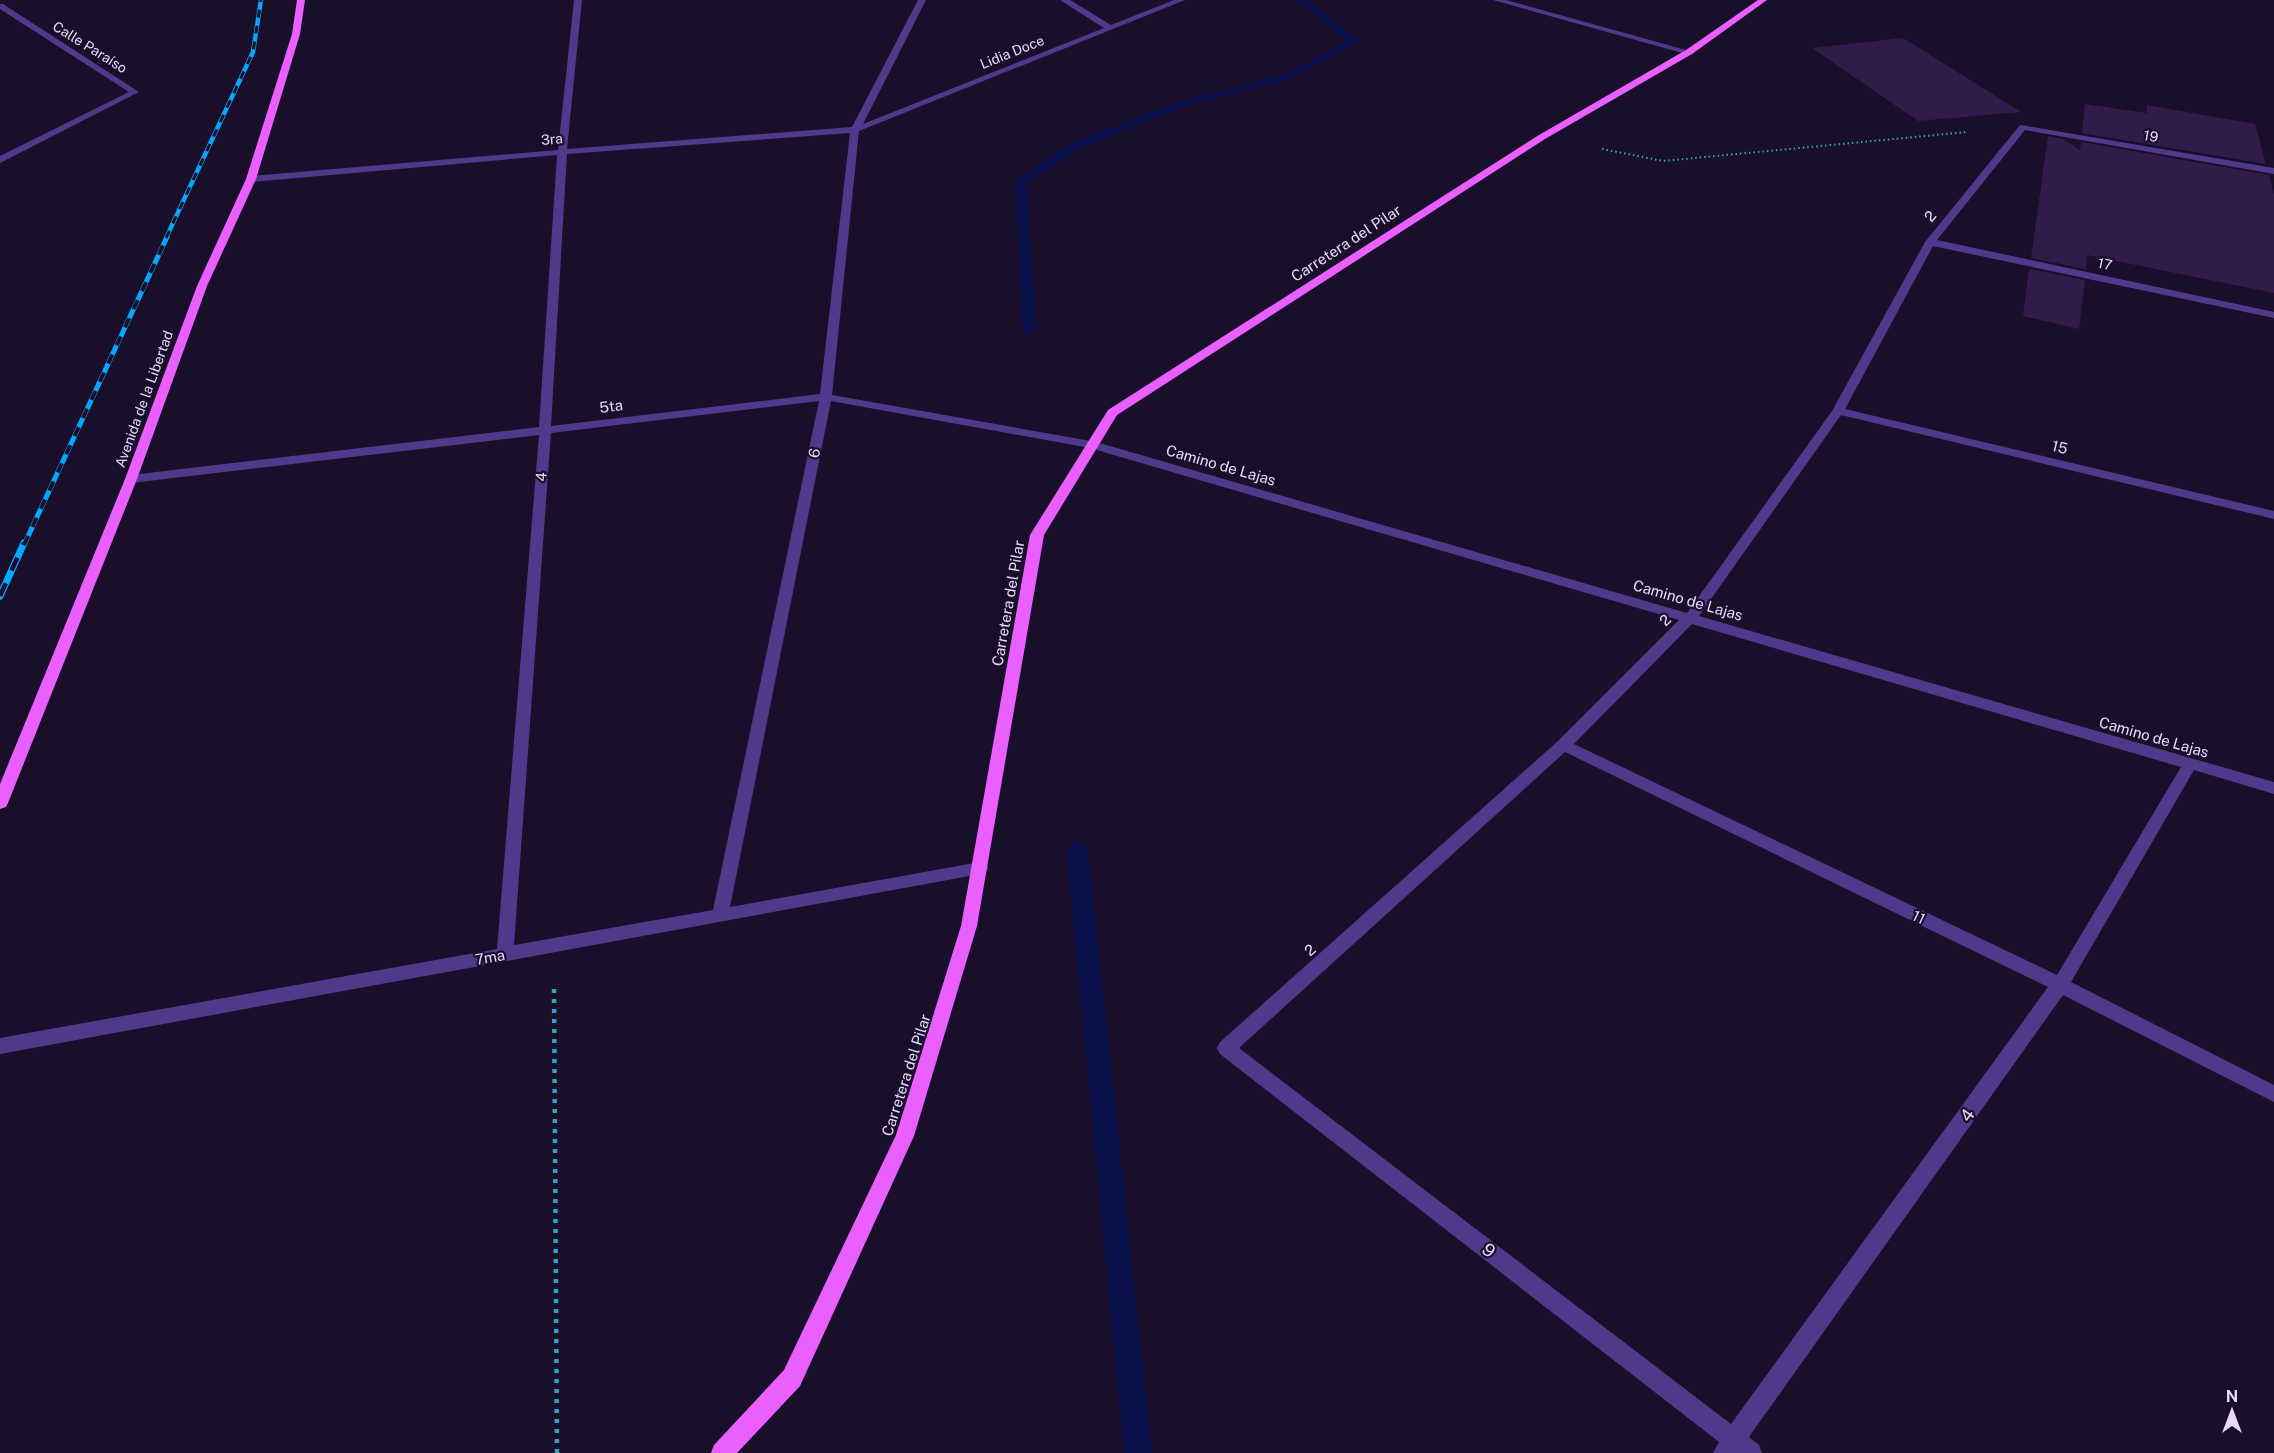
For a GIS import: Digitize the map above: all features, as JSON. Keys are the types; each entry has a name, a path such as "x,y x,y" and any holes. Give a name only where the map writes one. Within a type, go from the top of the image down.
{"main road":[{"name":"Avenida de la Libertad","path":"0,803 132,479 201,285 251,179 296,34 301,0"},
{"name":"Carretera del Pilar","path":"722,1453 792,1378 905,1136 969,926 1037,535 1112,413 1542,137 1689,52 1763,0"}],"street":[{"name":"4","path":"505,954 545,431 562,152 578,0"},
{"name":"6","path":"720,916 826,397 855,130 922,0"},
{"path":"1064,0 1109,27"},
{"name":"Lidia Doce","path":"855,130 1180,0"},
{"path":"1497,0 1689,52"},
{"name":"Calle Paraíso","path":"0,6 135,92 0,160"},
{"name":"19","path":"2023,127 2274,171"},
{"name":"2","path":"1226,1048 1563,745 1690,618 1838,411 1930,242 2023,127"},
{"name":"3ra","path":"251,179 855,130"},
{"name":"17","path":"1930,242 2274,315"},
{"name":"5ta","path":"132,479 826,397 1092,445"},
{"name":"15","path":"1838,411 2274,516"},
{"name":"Camino de Lajas","path":"1092,445 2274,788"},
{"name":"11","path":"1563,745 2060,985 2274,1094"},
{"name":"4","path":"1729,1446 2060,985 2190,764"},
{"name":"7ma","path":"0,1046 980,868"},
{"name":"9","path":"1226,1048 1729,1446 1751,1453"}],"path":[{"path":"1542,137 1663,161 2023,127"},
{"path":"554,946 557,1453"}],"building":[{"path":"1903,38 2021,112 1918,121 1812,48"},
{"path":"2085,104 2147,113 2147,105 2255,124 2266,164 2082,133"},
{"path":"2048,136 2063,139 2080,150 2081,142 2269,175 2274,194 2274,293 2087,255 2086,269 2031,258"},
{"path":"2029,269 2085,280 2079,329 2023,316"}],"waterway":[{"path":"1029,329 1021,182 1079,144 1185,103 1286,77 1355,42 1302,0"},
{"path":"1077,849 1138,1453"}],"railway":[{"path":"166,238 253,52 261,0"},
{"path":"24,545 167,237"},
{"path":"0,596 24,543"}]}
